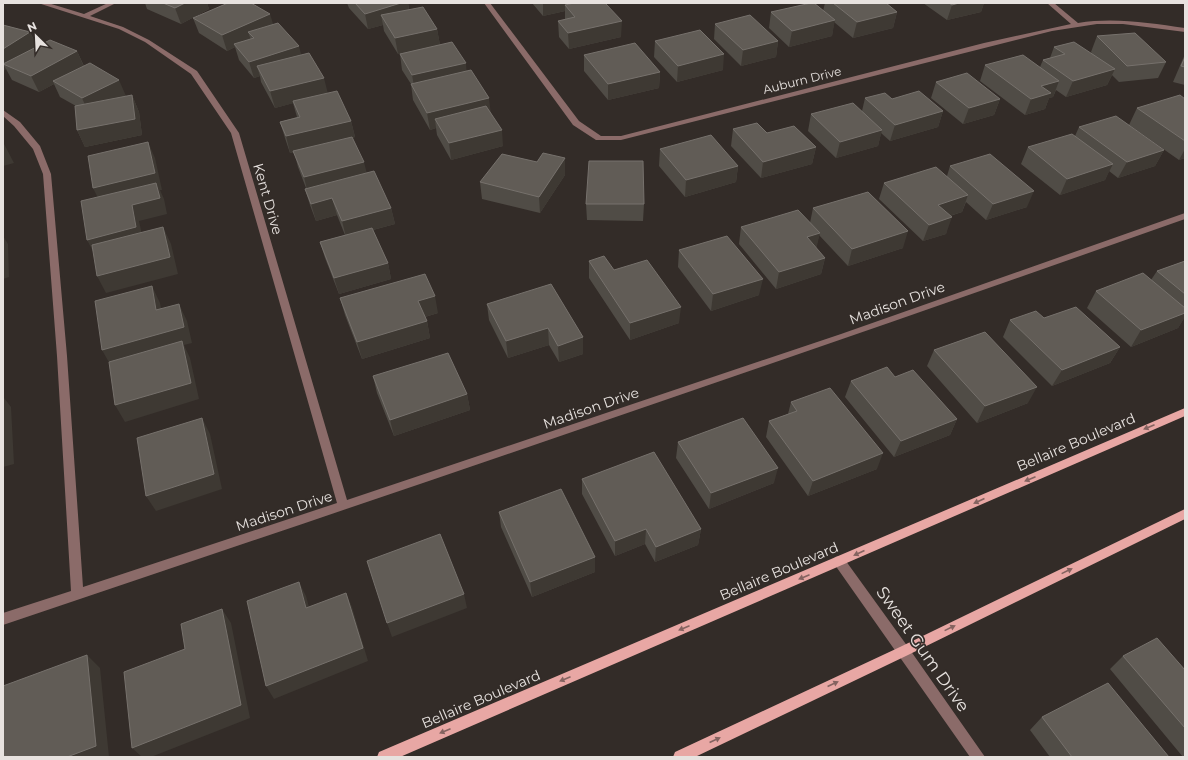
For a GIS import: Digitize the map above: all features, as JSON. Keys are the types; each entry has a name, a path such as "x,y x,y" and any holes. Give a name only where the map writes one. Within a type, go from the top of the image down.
{"main road":[{"name":"Bellaire Boulevard","path":"384,757 1185,412"},
{"path":"680,757 904,651 1185,514"}],"street":[{"name":"Kent Drive","path":"41,3 121,28 147,40 194,73 235,133 343,506"},
{"path":"85,16 113,3"},
{"name":"Auburn Drive","path":"488,3 576,124 599,138 621,138 984,45 1076,25 1097,22 1123,22 1185,30"},
{"path":"1050,3 1076,25"},
{"path":"3,112 17,124 36,148 47,174 62,356 77,594"},
{"name":"Madison Drive","path":"3,619 343,506 844,336 1185,216"},
{"name":"Sweet Gum Drive","path":"839,561 978,757"}],"building":[{"path":"163,3 185,3 175,8"},
{"path":"228,3 251,3 270,14 222,35 193,18"},
{"path":"355,3 401,3 365,14"},
{"path":"574,3 605,3 622,21 568,33 558,21 575,17 565,5"},
{"path":"814,3 835,20 792,31 771,12"},
{"path":"833,3 886,3 897,12 857,22"},
{"path":"423,7 437,29 395,38 381,15"},
{"path":"750,15 778,41 743,50 715,24"},
{"path":"278,23 299,46 249,62 234,44 254,38 248,32"},
{"path":"3,25 30,32 3,49"},
{"path":"700,30 724,54 678,66 655,41"},
{"path":"1135,33 1166,62 1127,66 1097,36"},
{"path":"50,40 77,51 31,76 3,64"},
{"path":"452,42 466,63 412,75 400,54"},
{"path":"1074,42 1115,69 1073,81 1043,60 1065,54 1054,47"},
{"path":"635,43 660,72 608,84 584,55"},
{"path":"309,53 324,78 270,91 257,66"},
{"path":"1023,55 1059,81 1041,86 1051,93 1031,99 985,65"},
{"path":"1185,57 1185,67 1181,66"},
{"path":"90,63 119,80 82,98 53,81"},
{"path":"471,70 489,98 427,113 411,84"},
{"path":"967,73 1000,99 969,108 936,82"},
{"path":"337,91 351,121 286,136 280,122 300,117 293,101"},
{"path":"919,91 943,111 895,125 865,98 885,93 892,99"},
{"path":"132,95 135,119 77,130 75,106"},
{"path":"1180,95 1185,99 1185,141 1137,108"},
{"path":"853,103 882,130 840,142 811,114"},
{"path":"486,106 502,130 449,143 435,119"},
{"path":"1116,116 1164,150 1127,162 1079,127"},
{"path":"757,123 767,133 794,126 816,147 763,162 733,129"},
{"path":"1072,134 1113,164 1067,179 1028,147"},
{"path":"711,135 738,166 686,180 660,149"},
{"path":"352,137 364,162 304,177 293,151"},
{"path":"148,142 155,173 93,188 88,156"},
{"path":"543,153 565,158 539,197 480,182 502,154 537,162"},
{"path":"990,154 1034,191 993,204 950,166"},
{"path":"589,161 643,161 644,204 586,204"},
{"path":"936,167 968,195 938,205 952,217 929,225 884,183"},
{"path":"374,171 391,208 342,221 332,198 311,204 305,189"},
{"path":"156,183 160,198 132,205 136,227 87,240 81,201"},
{"path":"868,192 908,231 852,249 813,208"},
{"path":"798,210 820,233 807,237 825,258 779,272 741,227"},
{"path":"163,227 170,257 97,276 92,245"},
{"path":"372,228 388,263 334,278 320,242"},
{"path":"727,236 763,279 713,294 679,250"},
{"path":"604,256 614,270 647,260 681,307 630,323 589,261"},
{"path":"1185,261 1185,294 1157,271"},
{"path":"1143,273 1185,308 1185,313 1141,330 1096,291"},
{"path":"425,274 435,296 418,301 427,321 357,342 340,298"},
{"path":"551,284 583,337 558,346 548,328 506,341 487,304"},
{"path":"152,286 156,310 179,304 184,327 102,350 95,301"},
{"path":"1076,307 1120,347 1062,370 1010,320 1036,311 1044,318"},
{"path":"985,332 1037,387 985,406 934,350"},
{"path":"182,341 191,383 115,405 109,362"},
{"path":"448,353 467,394 390,420 373,376"},
{"path":"887,367 895,377 913,370 957,419 901,441 851,381"},
{"path":"830,388 883,453 813,481 769,421 797,411 791,402"},
{"path":"202,418 214,474 146,496 137,438"},
{"path":"743,418 778,468 711,493 678,442"},
{"path":"654,452 701,529 656,547 646,529 615,541 582,479"},
{"path":"561,489 595,557 530,582 499,512"},
{"path":"440,534 464,594 387,623 367,561"},
{"path":"299,582 306,608 346,593 363,648 266,686 247,601"},
{"path":"222,609 241,705 132,748 124,672 185,649 181,624"},
{"path":"1157,638 1185,670 1185,728 1123,656"},
{"path":"87,655 96,746 67,757 3,757 3,686"},
{"path":"1108,683 1169,757 1072,757 1042,717"}]}
